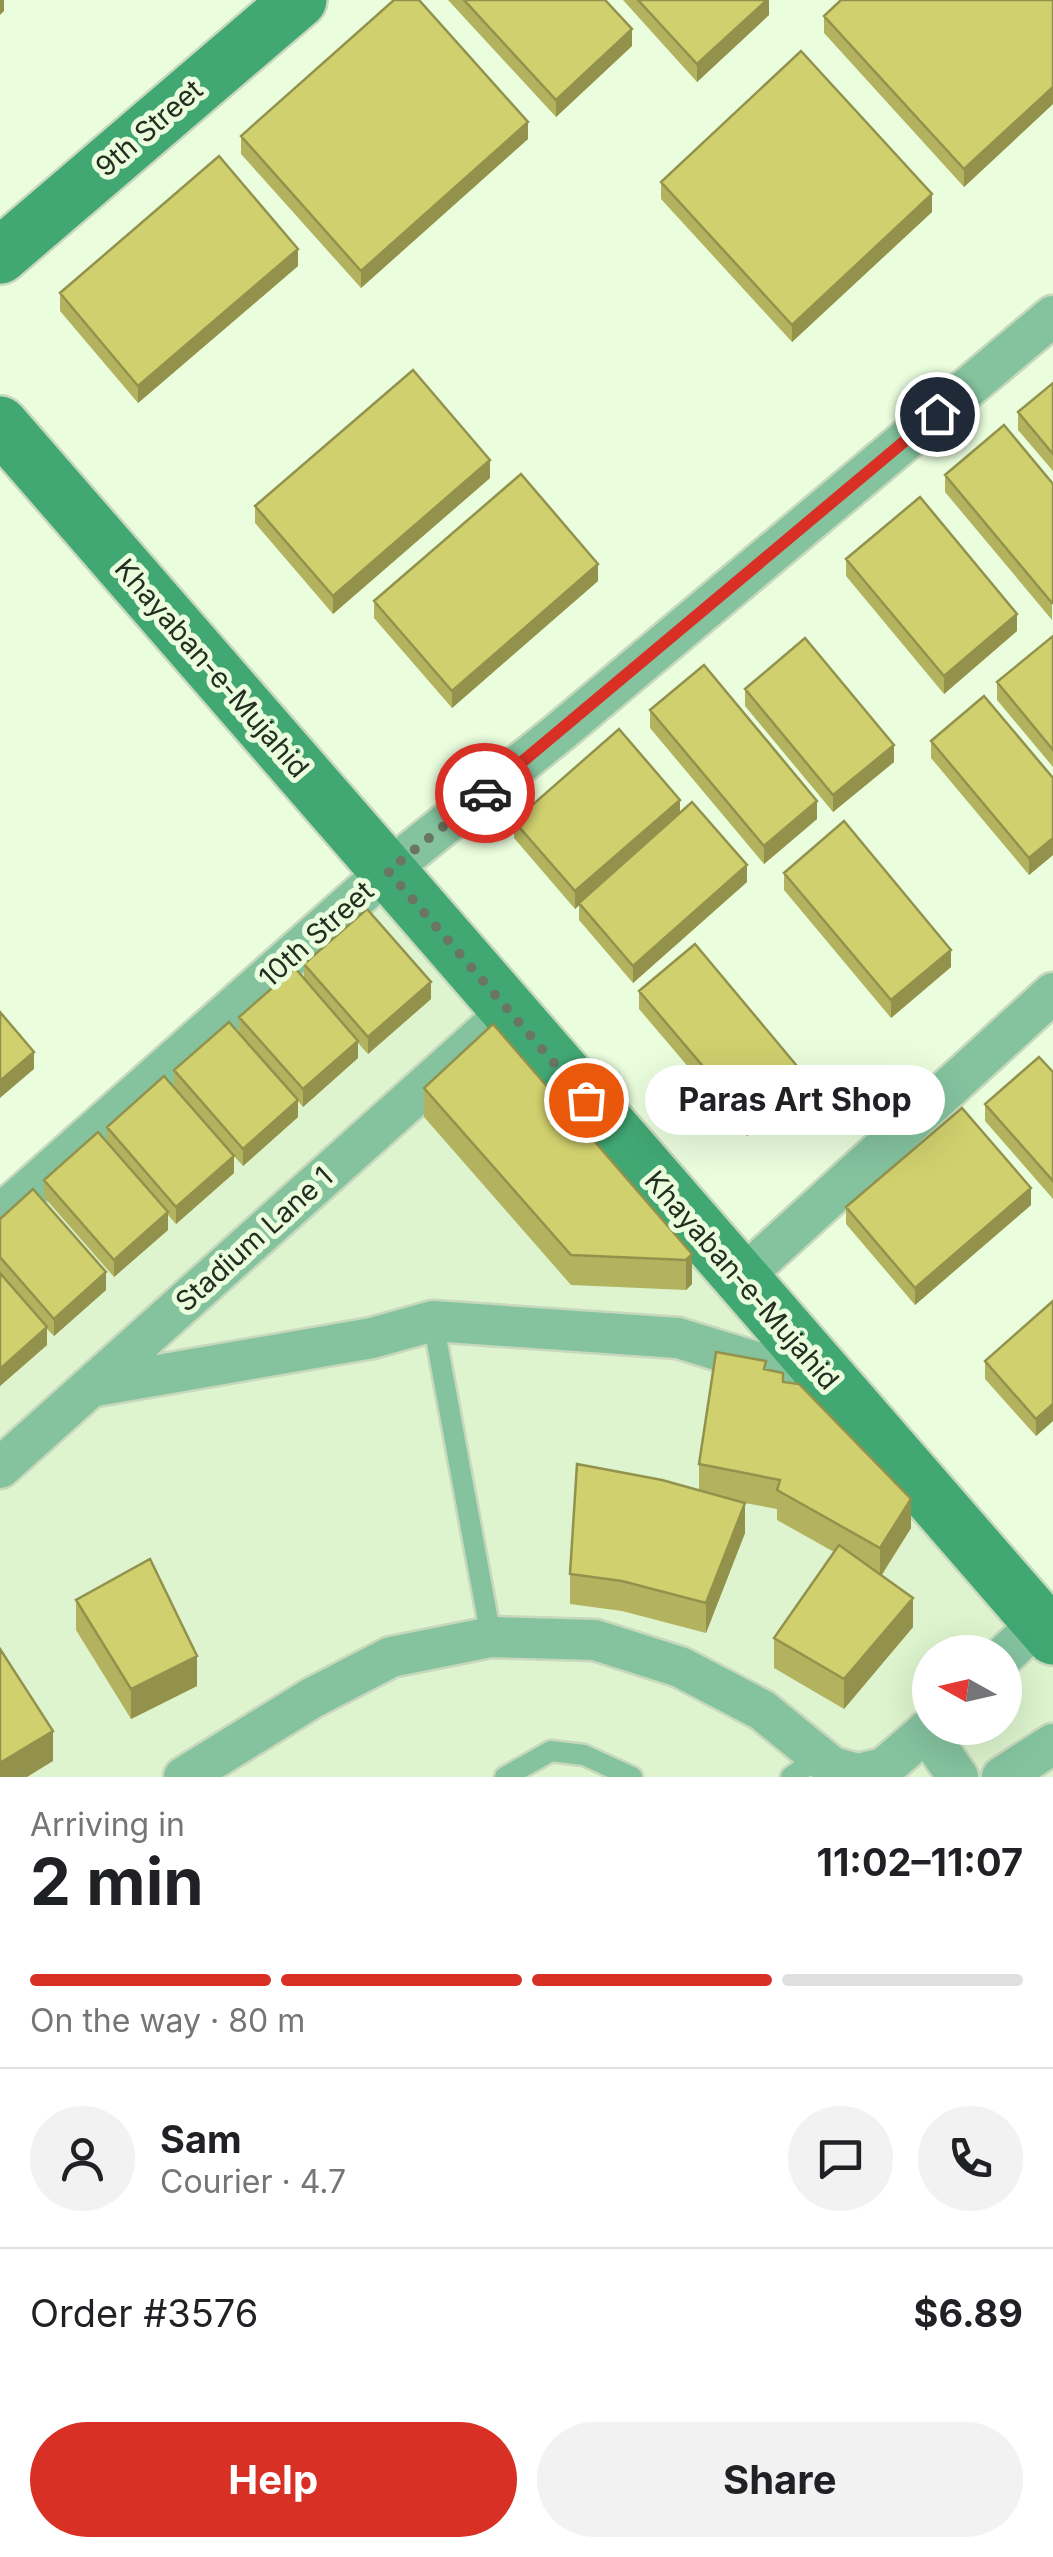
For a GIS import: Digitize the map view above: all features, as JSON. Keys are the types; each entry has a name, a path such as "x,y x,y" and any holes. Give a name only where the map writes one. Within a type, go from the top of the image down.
{"main road":[{"name":"9th Street","path":"0,256 299,0"},
{"name":"Khayaban-e-Mujahid","path":"0,424 834,1386 1033,1638"}],"street":[{"name":"10th Street","path":"0,1215 388,871 576,719 1053,316"},
{"path":"741,1278 1053,993"},
{"name":"Stadium Lane 1","path":"0,1468 508,1011"},
{"path":"90,1387 372,1338 433,1321 678,1338 834,1386"},
{"path":"184,1777 312,1698 390,1657 490,1637 595,1640 680,1667 762,1710 805,1767 832,1767 858,1774 884,1768 912,1743"},
{"path":"1002,1777 1053,1744"},
{"path":"938,1745 958,1777"}],"lane":[{"path":"433,1321 490,1637"},
{"path":"505,1777 551,1751 584,1755 632,1777"}],"shaded area":[{"path":"387,871 1053,1638 1053,1777 0,1777 0,1215"}],"building":[{"path":"394,0 419,0 528,122 361,271 241,136"},
{"path":"464,0 605,0 632,29 556,100"},
{"path":"638,0 767,0 697,64"},
{"path":"841,0 1053,0 1053,87 964,169 824,16"},
{"path":"801,51 932,194 792,325 661,182"},
{"path":"219,156 298,249 138,386 60,293"},
{"path":"413,370 490,460 333,596 255,506"},
{"path":"1053,383 1053,454 1018,412"},
{"path":"1004,425 1053,484 1052,603 945,475"},
{"path":"521,474 598,564 452,691 374,601"},
{"path":"920,497 1017,614 944,676 846,559"},
{"path":"1053,636 1053,750 997,682"},
{"path":"805,638 894,745 833,795 745,689"},
{"path":"704,665 817,801 764,846 650,710"},
{"path":"984,696 1053,778 1053,838 1029,858 931,741"},
{"path":"619,729 680,800 575,891 514,821"},
{"path":"692,802 747,865 633,966 579,903"},
{"path":"844,821 951,950 891,1000 784,873"},
{"path":"367,909 431,982 368,1037 304,964"},
{"path":"695,944 802,1072 747,1118 639,991"},
{"path":"295,968 358,1041 303,1089 239,1017"},
{"path":"0,1012 34,1052 0,1081"},
{"path":"229,1022 298,1100 243,1149 174,1070"},
{"path":"493,1024 692,1254 686,1260 571,1255 424,1088"},
{"path":"1039,1057 1053,1072 1053,1181 985,1104"},
{"path":"164,1076 234,1156 176,1207 107,1127"},
{"path":"962,1108 1031,1188 915,1288 846,1207"},
{"path":"98,1132 168,1212 114,1260 44,1180"},
{"path":"33,1189 106,1272 54,1319 0,1257 0,1219"},
{"path":"0,1273 47,1327 0,1369"},
{"path":"1053,1301 1053,1404 1036,1419 985,1361"},
{"path":"716,1352 766,1361 764,1369 783,1373 783,1382 799,1384 911,1499 880,1548 777,1490 780,1480 699,1464"},
{"path":"577,1464 662,1480 745,1503 706,1603 622,1581 570,1574"},
{"path":"839,1545 913,1598 844,1679 774,1638"},
{"path":"150,1559 197,1656 131,1689 76,1600"},
{"path":"0,1649 53,1731 0,1763"}],"way so far":[{"path":"485,793 388,871 586,1100"}],"place":[{"name":"Paras Art Shop","path":"586,1100"}],"route":[{"path":"485,793 937,414"}]}
